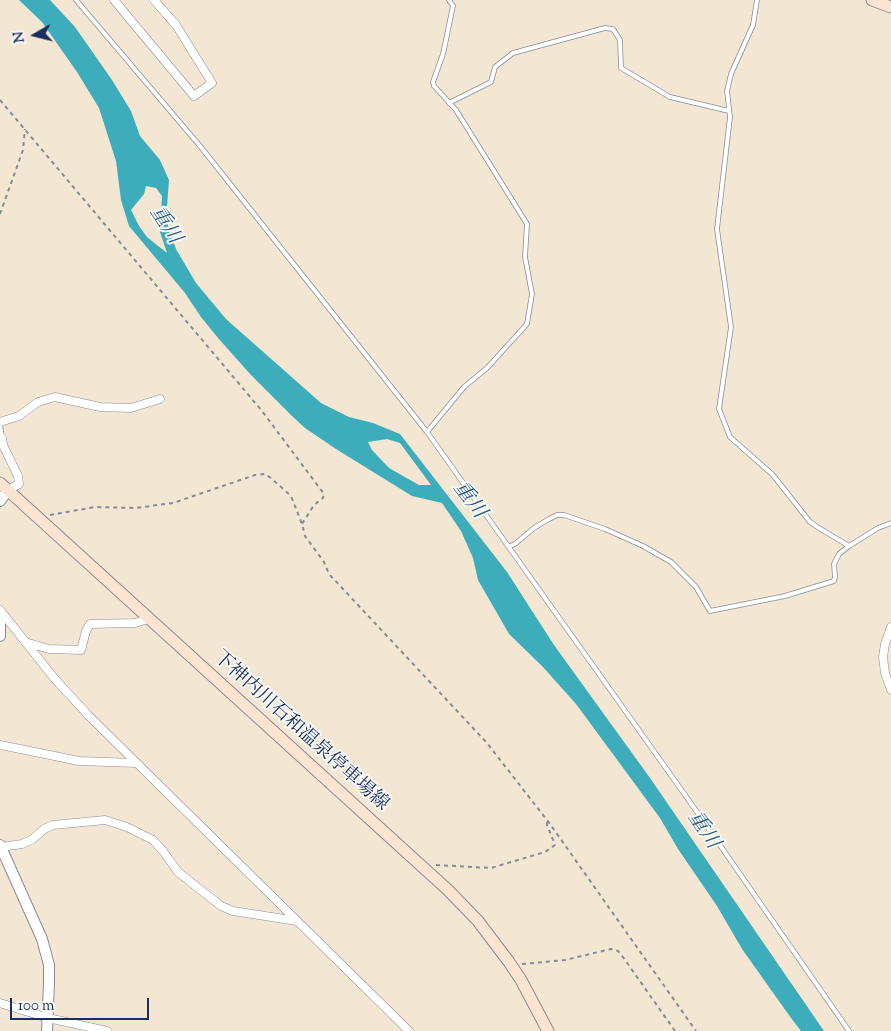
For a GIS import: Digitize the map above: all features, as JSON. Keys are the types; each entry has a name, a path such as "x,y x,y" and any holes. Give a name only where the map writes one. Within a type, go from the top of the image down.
{"main road":[{"path":"872,0 891,7"},
{"name":"下神内川石和温泉停車場線","path":"4,487 421,865 478,921 521,980 548,1031"}],"street":[{"path":"114,0 194,96 212,82 176,25 154,0"},
{"path":"0,423 19,416 38,402 55,398 100,407 131,408 160,399"},
{"path":"0,500 4,487 19,484 18,476 3,445 2,438"},
{"path":"0,610 54,678 83,709 409,1031"},
{"path":"0,619 0,636"},
{"path":"26,642 49,650 81,650 90,624 135,623 148,619"},
{"path":"891,627 883,657 885,673 891,690"},
{"path":"0,746 79,761 136,763"},
{"path":"47,1031 49,964 42,939 1,846 22,844 53,825 105,820 127,827 153,840 178,872 221,906 233,911 297,921"},
{"path":"0,1003 48,1018 107,1031"}],"lane":[{"path":"76,0 200,146 427,432 510,546 849,1031"},
{"path":"427,432 464,387 487,368 528,324 532,294 525,257 527,224 456,110 434,86 433,82 443,54 453,6 449,0"},
{"path":"757,0 753,25 731,74 727,91 730,117 717,229 731,327 719,410 730,437 774,474 810,522 850,546"},
{"path":"449,103 491,82 495,67 513,53 605,28 613,29 620,40 621,68 670,97 729,111"},
{"path":"0,423 2,438"},
{"path":"510,546 549,519 558,515 564,515 605,529 643,546 671,562 696,587 710,611 785,596 834,581 834,564 839,554 878,528 891,523"}],"path":[{"path":"0,100 262,412 324,494 323,498 314,505 302,524"},
{"path":"0,214 23,150 24,130"},
{"path":"42,522 50,515 95,507 135,508 173,503 255,475 265,474 291,496 305,536 324,562 329,574 486,743 547,820 696,1031"},
{"path":"421,865 492,868 545,852 555,845 547,825 547,820"},
{"path":"513,968 525,963 565,960 611,949 618,951 676,1031"}],"water":[{"name":"重川","path":"19,0 50,0 75,27 112,80 131,111 140,136 160,160 169,180 166,220 176,249 196,283 226,319 321,403 349,417 373,423 400,434 507,572 554,645 650,778 824,1031 801,1031 742,949 717,906 678,849 660,818 576,704 543,667 509,634 478,580 473,558 461,531 442,503 412,496 305,428 251,375 218,338 185,293 129,226 121,200 116,161 99,108 77,72 42,22","holes":["146,186 156,188 162,196 160,232 167,253 147,237 131,210 144,194","387,439 400,443 431,485 419,485 389,468 372,450 368,442"]}]}
